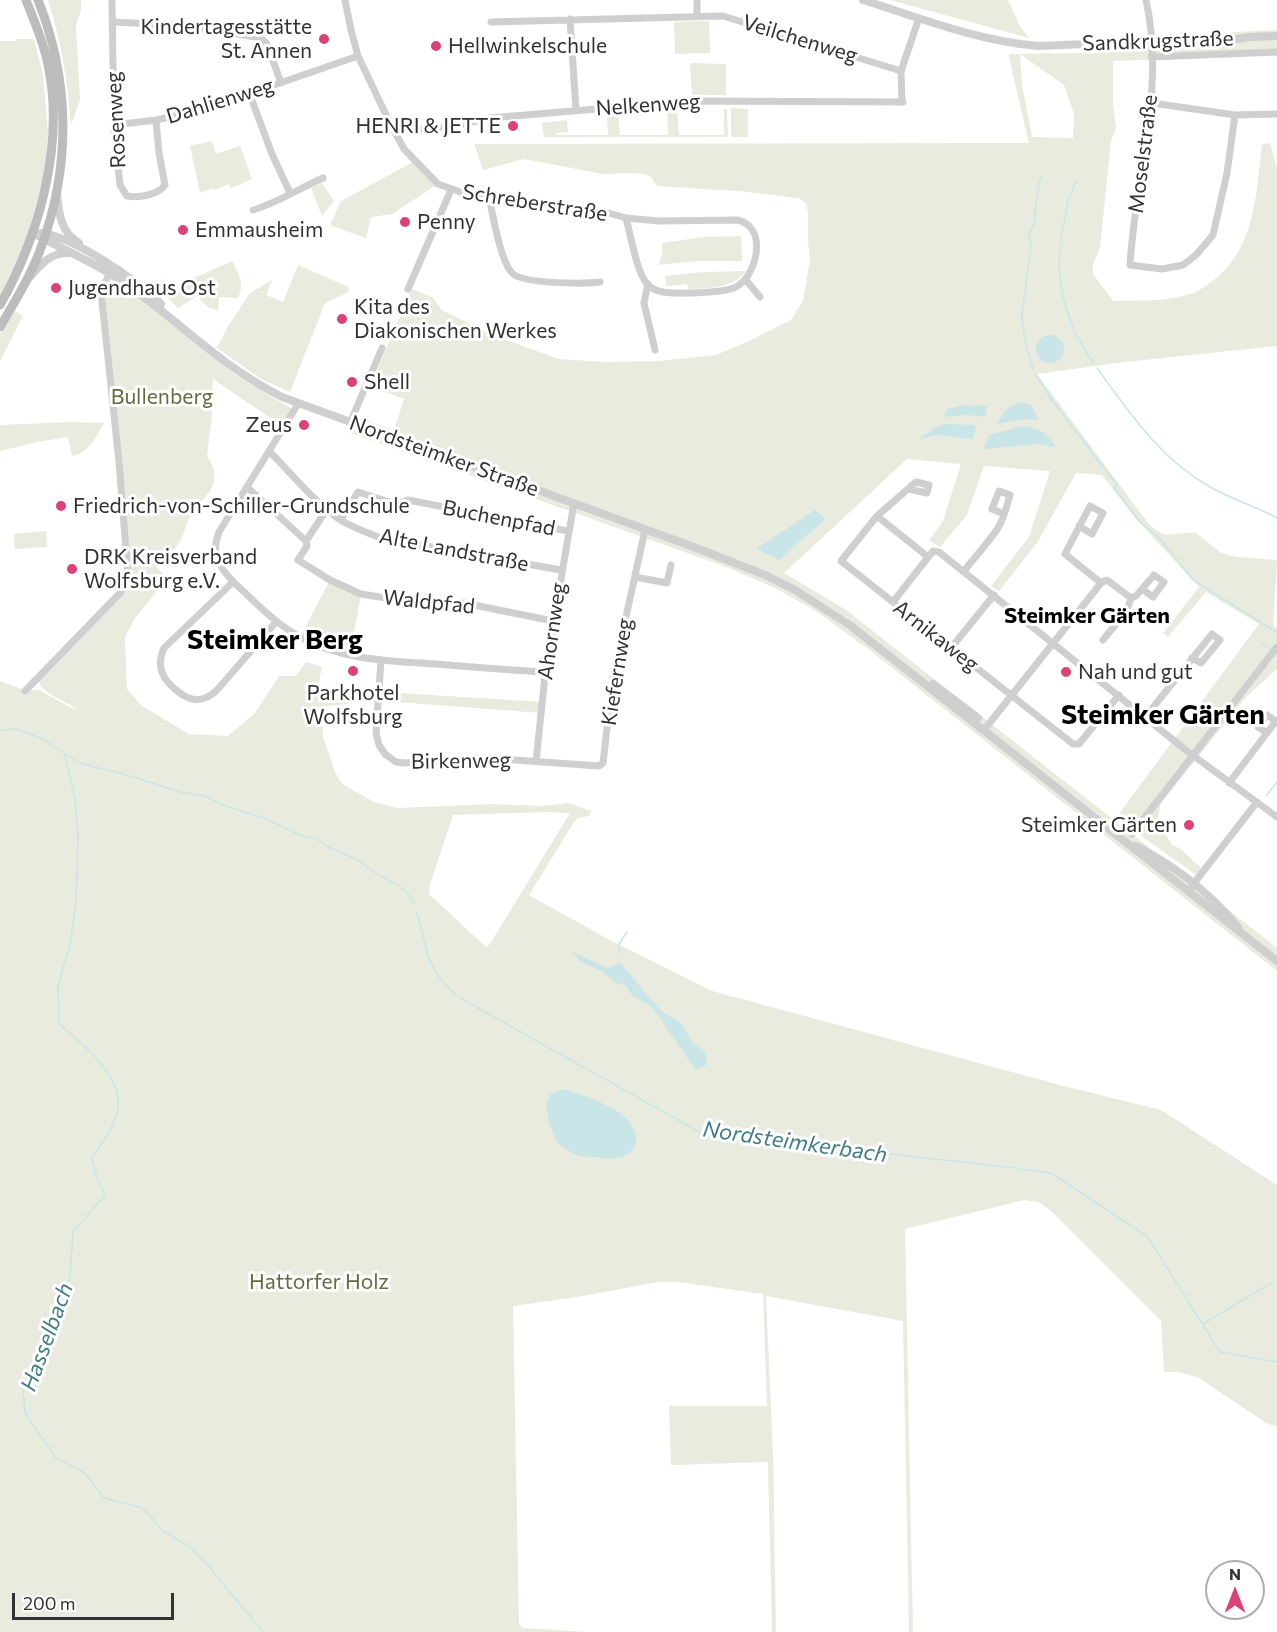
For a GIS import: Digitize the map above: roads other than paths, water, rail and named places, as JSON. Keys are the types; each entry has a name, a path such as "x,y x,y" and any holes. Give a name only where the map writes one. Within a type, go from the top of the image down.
{"main road":[{"path":"0,305 33,232 47,175 52,108 51,83 45,53 26,0"},
{"path":"0,327 24,285 45,236 57,194 63,146 64,115 61,85 49,32 38,0"}],"street":[{"name":"Rosenweg","path":"112,0 114,125 120,185 128,196 135,198 163,189 165,185 166,179 159,153 156,120"},
{"name":"Schreberstraße","path":"345,0 358,56 404,149 438,184 466,195 598,210 626,218 658,221 738,220 748,224 754,232 757,246 755,260 745,279"},
{"path":"697,0 697,15"},
{"name":"Sandkrugstraße","path":"863,0 977,36 1015,44 1038,46 1224,41 1277,36"},
{"name":"Moselstraße","path":"1146,0 1152,103 1138,187 1130,265 1161,269 1182,264 1196,255 1213,235 1227,173 1235,115"},
{"name":"Veilchenweg","path":"491,22 723,16 901,71"},
{"name":"Nelkenweg","path":"395,131 450,127 490,118 695,101 902,102 901,71 919,18"},
{"path":"570,19 576,110"},
{"path":"112,22 194,26 261,38 267,44 281,83"},
{"path":"1151,57 1277,52"},
{"name":"Dahlienweg","path":"114,125 156,120 202,110 358,56"},
{"path":"250,95 272,154 290,193"},
{"path":"1152,103 1235,115 1277,114"},
{"path":"253,210 286,198 290,193 322,178"},
{"path":"408,289 451,190"},
{"path":"57,194 61,225 74,240 98,259"},
{"path":"489,197 502,251 513,274 540,281 583,284 600,282"},
{"path":"626,218 639,266 648,285 653,289 664,293 717,292 737,287 745,279 760,297"},
{"name":"Nordsteimker Straße","path":"33,232 45,236 144,289 164,307 172,319 205,348 262,387 298,404 733,562 765,575 812,600 896,662 938,687 986,728 1013,747 1035,771 1114,833"},
{"name":"Nordsteimker Straße","path":"45,236 56,236 98,259 111,270"},
{"path":"24,285 47,258 57,254 74,253"},
{"path":"26,691 120,593 126,584 128,575 101,292 111,270"},
{"path":"648,285 644,303 655,350"},
{"path":"350,423 382,348"},
{"path":"298,404 214,542 215,556 220,567 233,582 276,622 300,637 332,651 381,660 545,672"},
{"name":"Alte Landstraße","path":"270,452 341,520 381,538 561,570"},
{"path":"247,487 306,541 327,509"},
{"path":"908,489 877,516 928,557"},
{"name":"Buchenpfad","path":"341,520 358,492 396,504 408,500 568,531"},
{"name":"Ahornweg","path":"536,761 545,672 574,503"},
{"path":"1080,526 1092,534 1103,513 1090,506 1065,554 1131,598"},
{"path":"964,571 999,526 1004,514"},
{"name":"Arnikaweg","path":"877,516 841,561 1073,744 1079,744 1119,695"},
{"name":"Kiefernweg","path":"599,766 603,763 615,667 645,530"},
{"name":"Waldpfad","path":"306,541 307,546 298,560 350,590 430,605 464,603 553,621"},
{"path":"893,602 933,551 939,552 1193,755 1277,817"},
{"path":"634,577 667,583 671,565"},
{"path":"233,582 164,648 160,659 161,670 170,685 189,699 207,698 218,689 276,622"},
{"path":"986,728 1104,582"},
{"path":"1103,640 1127,610 1131,598 1142,589"},
{"path":"951,648 994,595"},
{"path":"1132,834 1275,649"},
{"path":"1146,716 1192,658"},
{"name":"Birkenweg","path":"381,660 376,733 379,745 391,759 404,763 487,758 599,766"},
{"path":"1229,783 1266,733"},
{"path":"1188,891 1257,802"},
{"path":"1114,833 1152,853 1194,883 1224,909 1252,942"},
{"path":"1114,833 1277,961"}],"water":[{"path":"1050,335 1060,339 1064,349 1060,359 1050,363 1040,359 1036,349 1040,339"},
{"path":"1019,402 1031,405 1039,420 1023,419 996,424 1006,410"},
{"path":"963,405 987,406 985,417 968,415 942,417 948,409"},
{"path":"945,424 976,425 973,439 938,435 919,439 934,428"},
{"path":"1022,426 1042,432 1056,447 1040,444 984,449 989,435"},
{"path":"815,510 825,519 779,560 756,549"},
{"path":"572,952 608,968 620,963 661,1011 684,1027 691,1041 705,1053 707,1061 705,1066 695,1069 653,1008 632,995 626,986 581,962"},
{"path":"568,1090 614,1109 624,1117 632,1125 636,1135 632,1151 616,1158 586,1157 568,1151 561,1145 550,1124 547,1101 554,1092"}],"waterway":[{"path":"1031,248 1029,234 1035,223 1036,200 1041,176"},
{"path":"1060,245 1068,201 1076,181"},
{"path":"1060,250 1059,270 1062,290 1073,328"},
{"path":"1030,252 1022,315 1025,341 1033,369"},
{"path":"1074,331 1093,363"},
{"path":"1097,368 1147,434 1176,463 1210,487 1277,518"},
{"path":"1035,373 1052,400 1117,485 1114,488 1140,522 1161,540 1193,580 1276,632"},
{"path":"1262,644 1271,649"},
{"name":"Nordsteimkerbach","path":"2,730 16,729 43,739 79,763 180,792 205,796 223,805 264,818 300,835 317,839 326,846 358,860 399,886 408,894 413,903"},
{"name":"Hasselbach","path":"65,755 75,799 78,836 76,902 70,944 58,986 59,1024 100,1063 115,1087 118,1100 113,1125 92,1158 97,1178 105,1195 73,1232 70,1277 23,1389 25,1413 55,1457 85,1473 104,1498 143,1508 163,1531 190,1547 263,1632"},
{"path":"1267,795 1277,782"},
{"name":"Nordsteimkerbach","path":"416,911 431,963 440,978 455,994"},
{"path":"619,954 619,944 627,932"},
{"name":"Nordsteimkerbach","path":"460,998 703,1134 1018,1168"},
{"name":"Nordsteimkerbach","path":"1022,1169 1051,1173 1147,1236 1220,1352 1277,1362"},
{"path":"1203,1324 1271,1283"}],"place":[{"name":"Kindertagesstätte St. Annen","path":"324,39"},
{"name":"Hellwinkelschule","path":"436,46"},
{"name":"HENRI & JETTE","path":"513,126"},
{"name":"Penny","path":"405,222"},
{"name":"Emmausheim","path":"183,230"},
{"name":"Jugendhaus Ost","path":"56,288"},
{"name":"Kita des Diakonischen Werkes","path":"342,319"},
{"name":"Shell","path":"352,382"},
{"name":"Zeus","path":"304,425"},
{"name":"Friedrich-von-Schiller-Grundschule","path":"61,506"},
{"name":"DRK Kreisverband Wolfsburg e.V.","path":"72,569"},
{"name":"Parkhotel Wolfsburg","path":"353,671"},
{"name":"Nah und gut","path":"1066,672"},
{"name":"Steimker Gärten","path":"1189,825"}],"district":[{"name":"Steimker Gärten","path":"1087,616"},
{"name":"Steimker Berg","path":"275,640"},
{"name":"Steimker Gärten","path":"1163,715"}],"park label":[{"name":"Bullenberg","path":"162,397"},
{"name":"Hattorfer Holz","path":"319,1282"}]}
